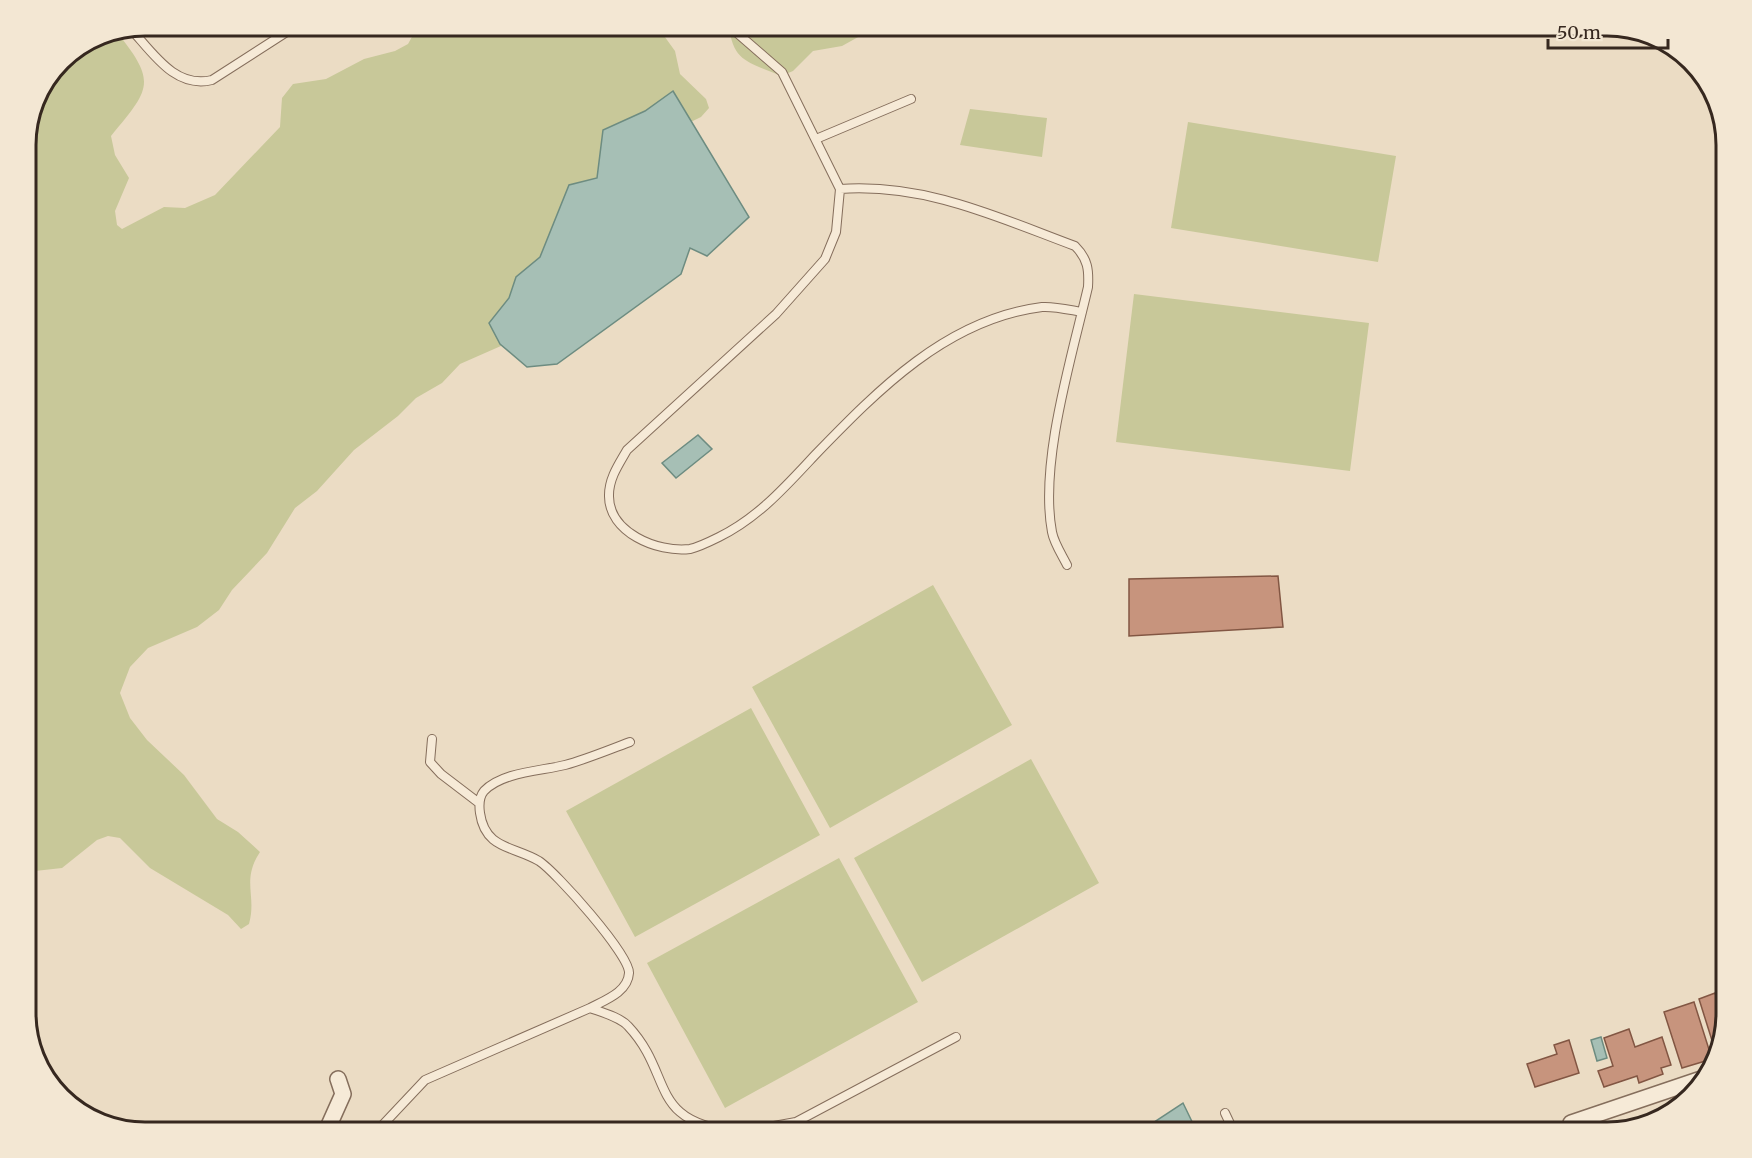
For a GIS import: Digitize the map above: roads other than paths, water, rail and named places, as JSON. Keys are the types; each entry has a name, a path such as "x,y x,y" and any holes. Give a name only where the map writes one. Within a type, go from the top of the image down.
{"street":[{"path":"330,1122 343,1094 338,1079"},
{"path":"1574,1122 1691,1082"}],"lane":[{"path":"138,36 170,71 183,80 202,83 212,80 280,36"},
{"path":"741,36 782,72 816,139 840,189 836,232 825,259 776,314 627,450 613,473 609,495 613,517 627,531 647,542 667,548 691,549 720,536 767,506 858,411 903,371 952,337 996,318 1044,307 1082,312"},
{"path":"816,139 911,99"},
{"path":"840,189 875,186 924,193 1075,246 1083,254 1089,269 1082,312 1060,405 1050,484 1052,533 1067,565"},
{"path":"432,739 430,762 441,774 479,803"},
{"path":"385,1122 425,1080 590,1008 616,994 626,984 630,972 624,955 558,877 539,861 492,841 481,824 479,803 483,792 501,780 567,764 630,742"},
{"path":"590,1008 627,1024 645,1050 666,1097 682,1114 696,1122"},
{"path":"796,1122 956,1037"},
{"path":"1225,1113 1229,1122"}]}
